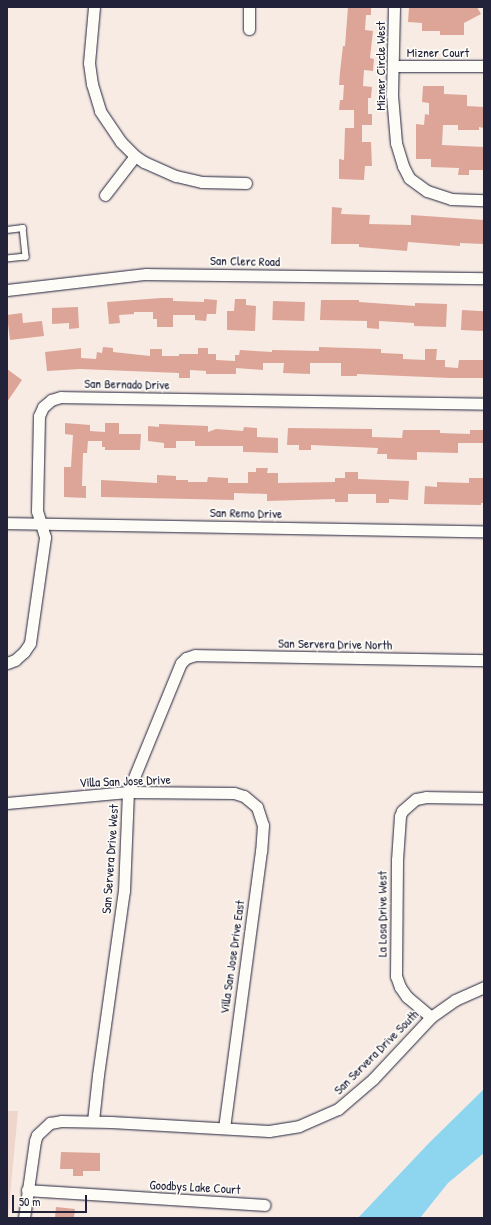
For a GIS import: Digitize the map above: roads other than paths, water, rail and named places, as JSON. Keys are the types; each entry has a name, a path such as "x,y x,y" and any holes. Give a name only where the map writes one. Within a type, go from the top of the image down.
{"street":[{"path":"94,7 89,63 93,92 106,122 121,142 135,156 159,170 192,180 223,183 246,182"},
{"path":"249,7 249,29"},
{"name":"Mizner Circle West","path":"394,7 392,96 397,150 409,178 427,191 451,199 484,200"},
{"name":"Mizner Court","path":"392,66 484,66"},
{"path":"105,195 135,156"},
{"name":"San Clerc Road","path":"7,290 146,274 484,278"},
{"name":"San Bernado Drive","path":"7,663 15,660 24,652 30,643 45,536 37,511 39,416 43,407 51,400 60,397 484,404"},
{"name":"San Remo Drive","path":"7,523 484,531"},
{"name":"San Servera Drive North","path":"186,658 195,655 484,660"},
{"name":"San Servera Drive West","path":"93,1122 98,1075 124,891 128,792 177,668 186,658"},
{"name":"Villa San Jose Drive","path":"7,803 128,792 234,793 244,796"},
{"name":"Villa San Jose Drive East","path":"224,1128 262,834 262,819 256,807 244,796"},
{"name":"La Losa Drive West","path":"431,1017 400,988 395,970 397,860 400,816 402,811 411,802 426,797 484,798"},
{"name":"San Servera Drive South","path":"24,1218 35,1141 37,1135 45,1126 61,1121 269,1131 289,1128 314,1121 338,1110 373,1079 431,1017 455,1000 484,987"},
{"name":"Goodbys Lake Court","path":"27,1190 265,1205"}],"lane":[{"path":"7,230 23,228 26,257 7,259"}],"water":[{"path":"484,1089 484,1153 448,1183 420,1218 358,1218 429,1143"}]}
